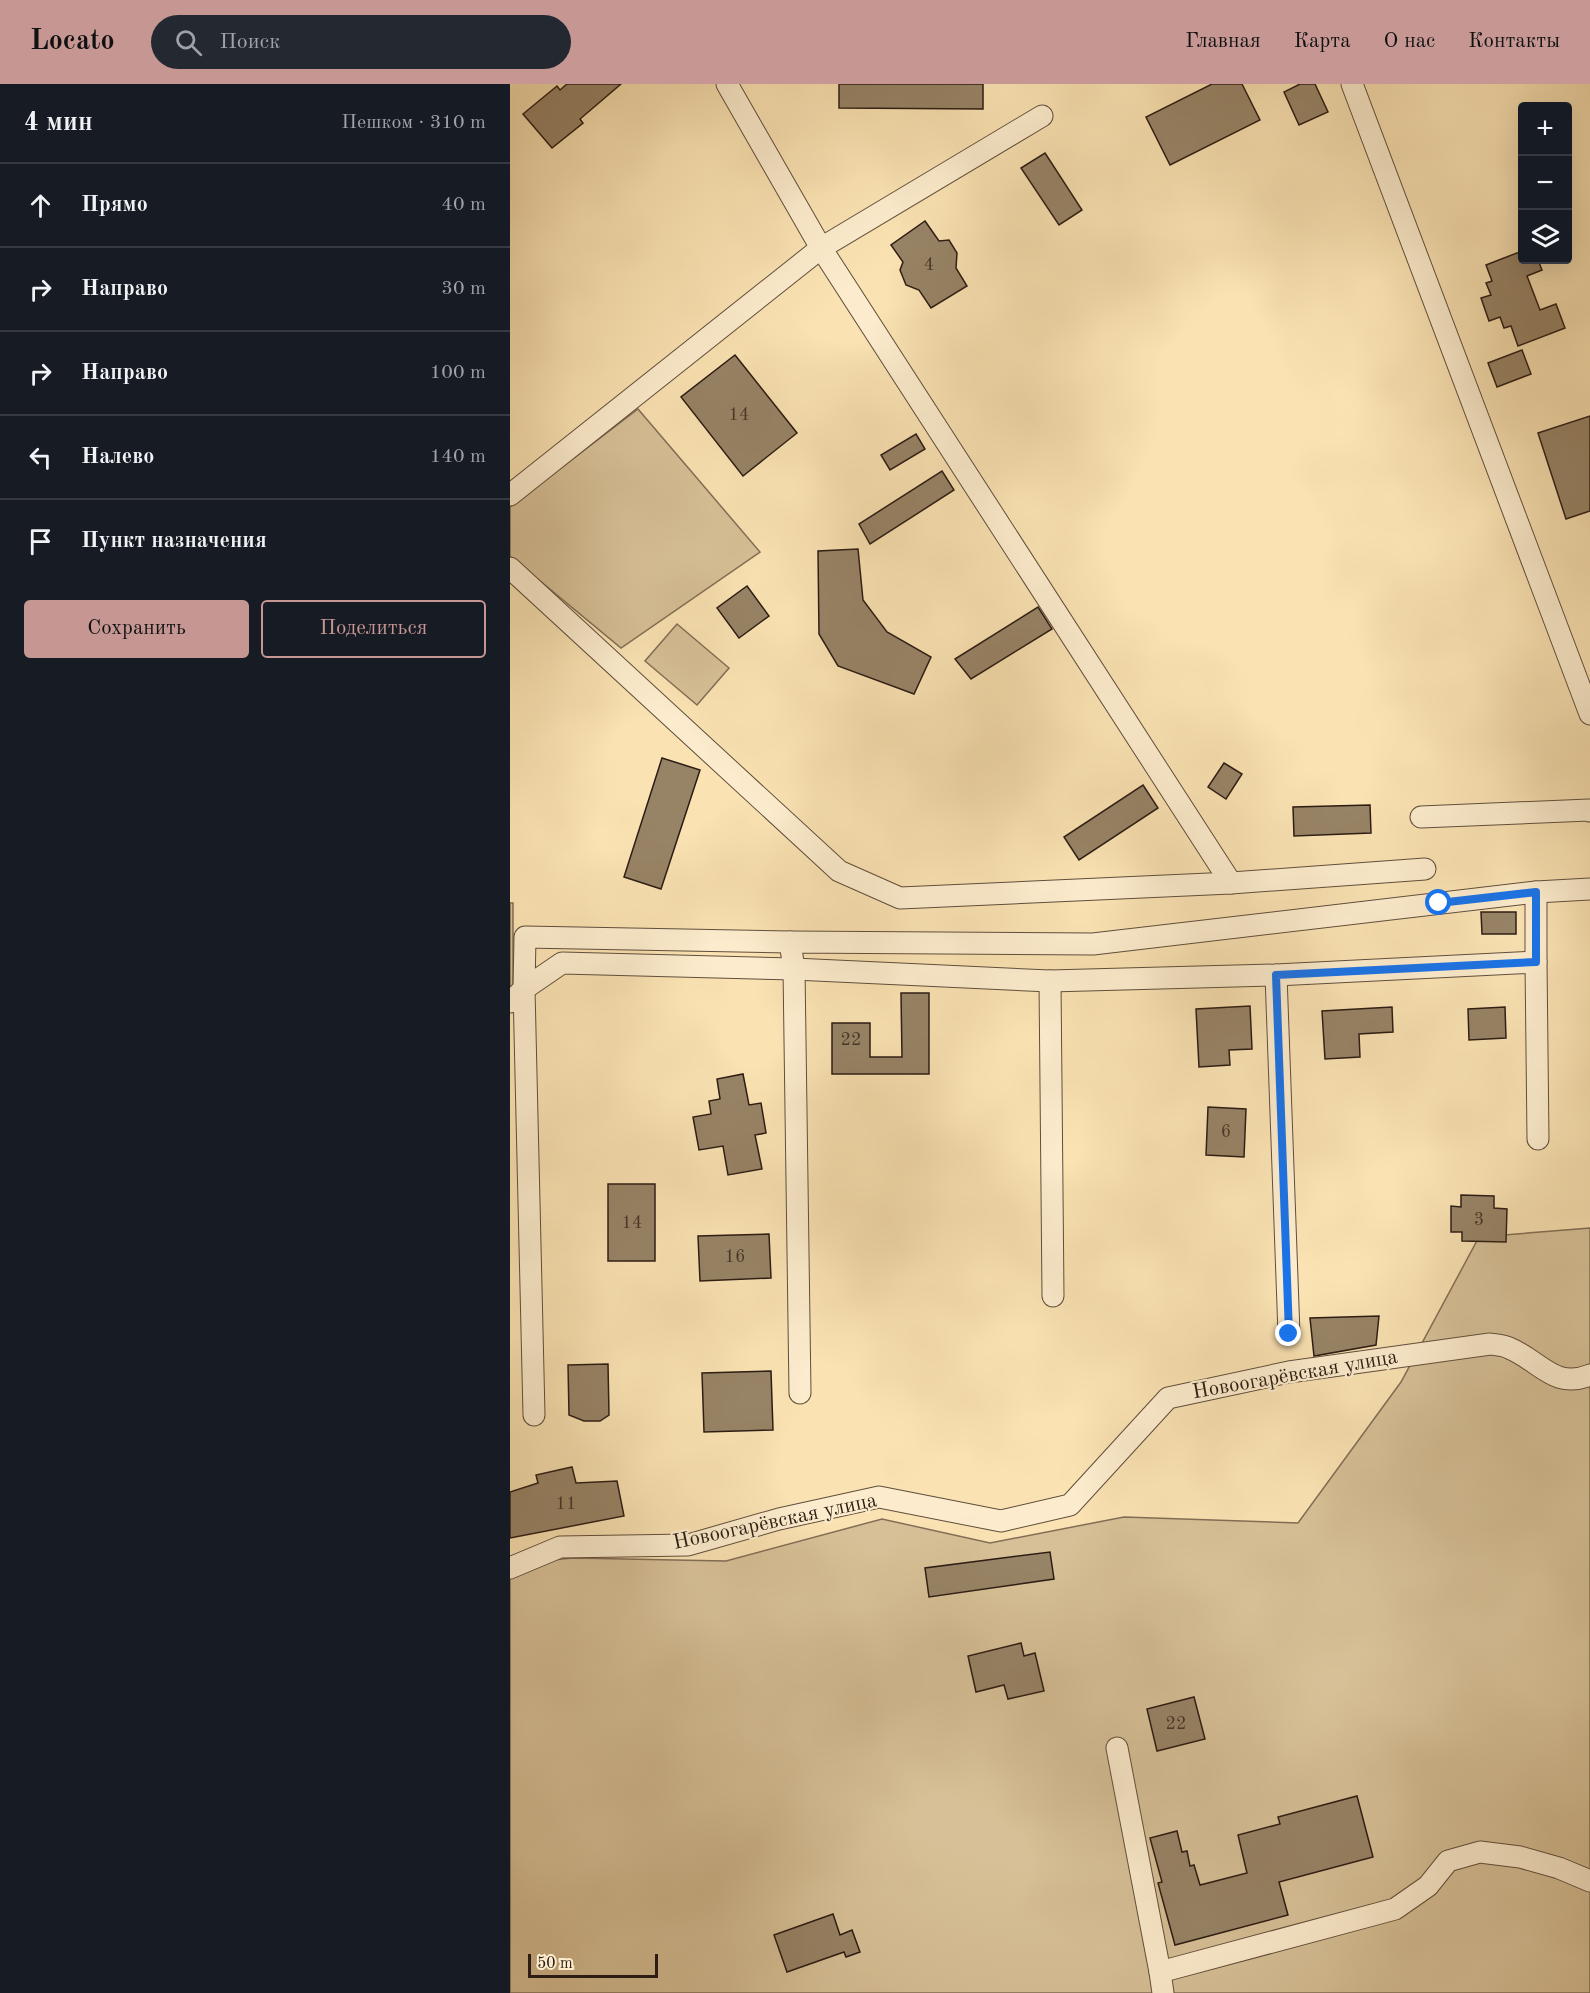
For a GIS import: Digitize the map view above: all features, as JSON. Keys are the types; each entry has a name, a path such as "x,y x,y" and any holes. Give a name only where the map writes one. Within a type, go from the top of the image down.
{"street":[{"path":"727,84 821,249 1231,883"},
{"path":"1352,84 1590,714"},
{"path":"510,495 821,249 1042,116"},
{"path":"510,568 839,871 900,898 1231,883 1425,869"},
{"path":"1421,817 1590,811"},
{"path":"534,1415 517,996 525,937 1093,944 1536,892 1590,889"},
{"path":"1536,892 1538,1139"},
{"path":"790,942 794,969 800,1393"},
{"path":"517,996 562,963 794,969 1050,981 1276,975 1536,962"},
{"path":"1276,975 1289,1334"},
{"path":"1050,981 1053,1296"},
{"name":"Новоогарёвская улица","path":"510,1568 560,1547 688,1545 780,1519 879,1497 1001,1521 1070,1505 1168,1398 1289,1372 1490,1344 1508,1347 1559,1379 1578,1380 1590,1375"},
{"path":"1117,1748 1162,1983 1395,1910 1428,1886 1448,1861 1480,1852 1520,1857 1559,1868 1590,1881"}],"shaded area":[{"path":"638,409 760,552 621,648 510,556 510,507"},
{"path":"677,624 729,668 697,705 645,661"},
{"path":"510,903 513,903 513,992 510,992"},
{"path":"1590,1228 1590,1993 510,1993 510,1564 573,1558 726,1561 882,1519 990,1543 1124,1517 1298,1523 1401,1382 1479,1237"}],"building":[{"path":"567,84 621,84 580,119 583,123 552,148 523,114 557,86 560,90"},
{"path":"839,84 983,84 983,109 839,108"},
{"path":"1212,84 1242,84 1260,120 1170,165 1146,117"},
{"path":"1300,84 1315,84 1328,112 1299,125 1284,92"},
{"path":"1045,153 1082,210 1059,225 1021,168"},
{"path":"925,221 939,241 949,240 957,253 956,268 967,286 931,308 919,290 906,285 900,270 903,262 891,245"},
{"path":"1518,253 1518,264 1540,264 1542,270 1527,276 1540,310 1556,304 1565,328 1518,346 1511,326 1504,328 1500,317 1489,321 1481,298 1491,295 1486,283 1492,281 1486,265"},
{"path":"1522,350 1531,374 1497,387 1488,363"},
{"path":"735,355 797,433 743,476 681,397"},
{"path":"1590,416 1590,511 1566,519 1538,433"},
{"path":"916,434 925,449 890,470 881,455"},
{"path":"942,471 954,490 870,544 859,524"},
{"path":"858,549 863,600 887,632 931,657 914,694 838,666 819,634 818,551"},
{"path":"747,586 769,616 739,638 717,608"},
{"path":"1038,607 1052,629 971,679 955,659"},
{"path":"662,758 700,770 661,889 624,877"},
{"path":"1224,763 1242,774 1226,799 1208,787"},
{"path":"1143,785 1158,808 1079,860 1064,837"},
{"path":"1370,805 1371,833 1294,836 1293,807"},
{"path":"1481,912 1516,912 1516,934 1482,934"},
{"path":"901,993 929,993 929,1074 832,1074 832,1023 870,1023 870,1057 902,1057"},
{"path":"1250,1006 1252,1049 1229,1050 1230,1065 1199,1067 1196,1009"},
{"path":"1392,1007 1393,1032 1359,1034 1360,1057 1325,1059 1322,1011"},
{"path":"1505,1007 1506,1038 1469,1040 1468,1009"},
{"path":"743,1074 749,1105 761,1103 766,1133 755,1135 762,1169 728,1175 723,1146 699,1150 693,1117 711,1114 709,1101 720,1099 717,1079"},
{"path":"1208,1107 1246,1109 1244,1157 1206,1155"},
{"path":"608,1184 655,1184 655,1261 608,1261"},
{"path":"1461,1195 1494,1196 1494,1208 1507,1209 1506,1242 1462,1241 1462,1232 1451,1232 1451,1206 1461,1207"},
{"path":"769,1234 771,1278 700,1281 698,1236"},
{"path":"1379,1316 1376,1345 1314,1356 1310,1318"},
{"path":"608,1364 609,1415 600,1421 584,1421 569,1415 568,1365"},
{"path":"771,1371 773,1430 704,1432 702,1373"},
{"path":"572,1467 576,1483 617,1481 624,1516 510,1538 510,1492 538,1483 536,1475"},
{"path":"1050,1552 1054,1579 929,1597 925,1568"},
{"path":"1021,1643 1024,1656 1035,1653 1044,1691 1008,1699 1004,1685 976,1692 968,1656"},
{"path":"1194,1697 1205,1739 1157,1751 1147,1709"},
{"path":"1357,1796 1373,1857 1279,1882 1288,1915 1175,1945 1158,1883 1162,1882 1150,1838 1177,1831 1182,1852 1187,1851 1190,1866 1194,1865 1200,1885 1247,1873 1238,1835 1280,1824 1278,1817"},
{"path":"833,1914 840,1935 852,1930 860,1952 846,1957 844,1952 787,1972 774,1935"}],"route":[{"path":"1289,1334 1276,975 1536,962 1536,892 1439,903"}]}
